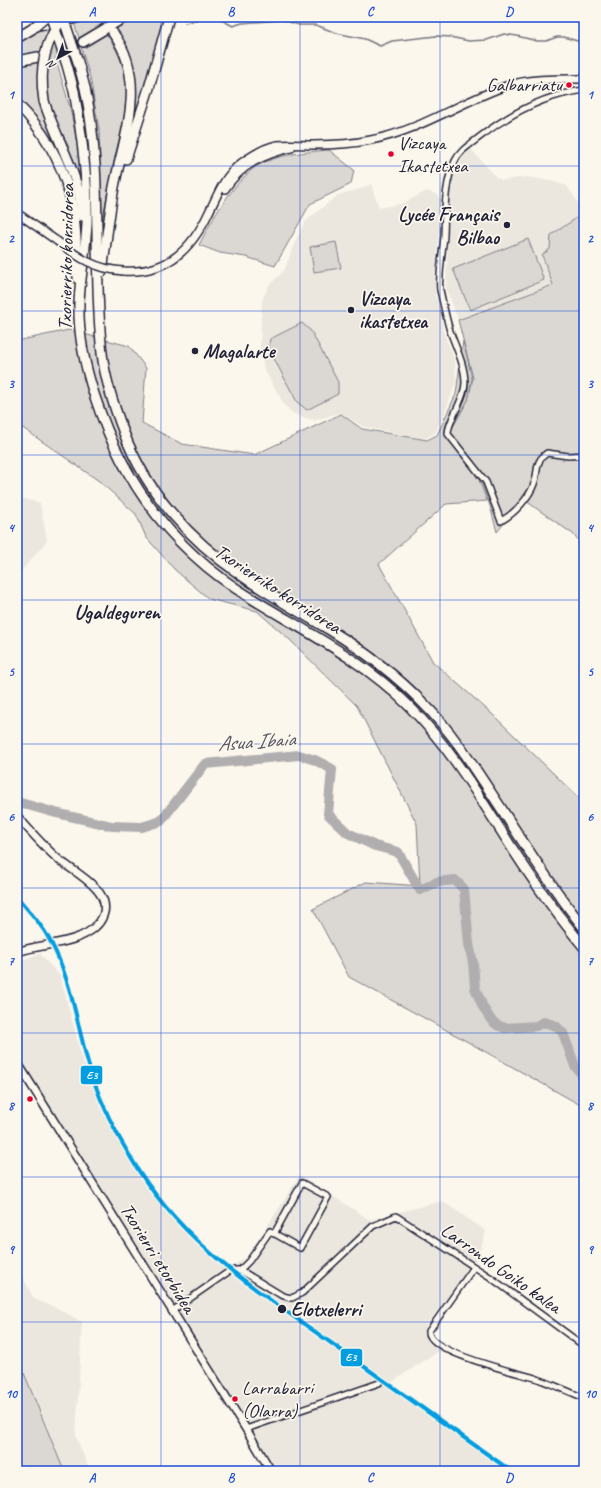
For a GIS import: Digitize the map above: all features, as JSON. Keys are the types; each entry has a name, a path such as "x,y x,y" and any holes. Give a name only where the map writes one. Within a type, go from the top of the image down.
{"highway":[{"path":"17,38 32,29 46,17"},
{"name":"Txorierriko korridorea","path":"51,17 74,91 82,139 87,194 86,250 79,304 82,347 93,393 105,426 123,465 149,506 187,549 227,582 251,598 348,656 379,679 409,706 448,750 545,897 584,947"},
{"path":"17,20 62,17"},
{"path":"62,17 51,37 44,56 42,67 42,84 44,101 50,119 69,160 78,191 81,211 82,278"},
{"name":"Txorierriko korridorea","path":"62,17 74,50 85,88 92,128 96,169 98,295 102,353 112,397 124,433 133,454 147,479 167,508 194,538 220,560 248,580 370,657 391,673 423,703 462,749 549,881 584,928"},
{"path":"17,27 57,23 80,17"},
{"path":"83,42 125,17"},
{"path":"111,210 149,88 169,17"},
{"path":"98,295 114,188 129,119 132,92 132,80 126,56 119,41 113,33"},
{"path":"17,61 38,57"},
{"path":"17,104 30,118 48,144 63,173 71,197 75,227 79,304"}],"street":[{"path":"17,213 87,262 104,269 123,271 152,269 173,259 186,249 196,237 210,210 234,178 254,161 266,155 278,151 311,145 348,144 369,141 405,131 462,104 488,94 545,83 584,80"},
{"path":"584,90 570,92 542,100 526,107 499,122 458,154 451,171 447,193 439,288 450,330 462,362 465,383 463,395 447,430 448,434 486,482 501,521 506,519 520,506 534,483 537,465 541,457 547,453 568,456 584,455"},
{"path":"17,816 47,849 95,887 104,899 105,909 95,928 85,933 68,940 17,952"},
{"name":"Txorierri etorbidea","path":"17,1062 271,1471"},
{"path":"172,1311 230,1270 240,1270 249,1261 270,1232 300,1248 328,1197 302,1183 274,1234"},
{"name":"Larrondo Goiko kalea","path":"240,1270 281,1295 292,1298 302,1293 373,1226 393,1217 399,1217 490,1277 584,1346"},
{"path":"474,1267 430,1331 429,1334 431,1338 446,1349 484,1364 537,1379 584,1398"},
{"path":"246,1429 379,1383"}],"shaded area":[{"path":"42,17 49,34 40,54 17,58 17,43 43,27"},
{"path":"96,17 121,17 80,41 74,23"},
{"path":"132,17 166,17 130,146 135,82 132,63 117,29 107,35 113,43 124,71 127,100 124,121 102,221 99,129 90,77 81,47"},
{"path":"52,45 70,108 79,152 81,185 53,121 46,92 47,62"},
{"path":"40,61 38,89 40,101 47,124 69,173 77,211 45,132 17,98 17,65"},
{"name":"Lycée Français Bilbao","path":"471,149 496,177 502,180 528,177 551,181 567,186 579,204 581,215 551,235 553,285 458,320 446,288 450,191 453,177 463,157"},
{"path":"329,150 354,170 351,184 310,204 275,266 246,257 220,253 199,245 225,200 245,176 256,167 265,162 283,156"},
{"name":"Vizcaya ikastetxea","path":"371,184 379,208 401,204 427,191 436,194 441,199 435,278 435,298 439,299 443,331 455,361 456,381 445,413 435,433 424,439 364,427 340,413 315,420 292,413 285,406 264,369 260,348 262,300 269,285 284,271 298,235 306,221 338,195 363,188"},
{"path":"581,215 584,216 584,459 543,455 532,482 515,510 497,532 490,506 480,479 450,432 468,400 473,378 458,320 553,285 542,255 550,249 551,235"},
{"path":"528,239 544,280 470,310 453,269"},
{"path":"336,242 341,268 314,272 310,247"},
{"path":"302,323 311,331 338,382 338,394 307,410 297,402 271,353 269,345 270,339"},
{"path":"69,330 129,346 146,368 142,423 182,444 254,455 341,414 362,429 427,440 437,435 456,394 463,341 472,378 468,400 449,433 479,480 487,501 446,504 379,564 433,662 491,713 584,803 584,1107 349,977 313,909 366,882 420,886 417,824 357,706 290,640 257,611 209,599 175,570 146,537 136,514 99,481 17,424 17,341"},
{"path":"544,456 584,460 584,546 573,534 523,499 533,482"},
{"path":"17,497 40,503 47,541 17,576"},
{"path":"40,954 60,976 83,1061 106,1117 154,1194 201,1246 228,1269 248,1256 300,1175 370,1220 442,1201 486,1231 479,1255 425,1327 442,1349 389,1384 511,1471 273,1471 172,1311 17,1052 17,961"},
{"path":"17,1265 34,1299 59,1309 82,1322 76,1436 90,1471 17,1471"},
{"path":"17,1356 64,1471 17,1471"}],"waterway":[{"path":"185,23 199,20 203,17"},
{"path":"216,17 233,26 242,23 283,20 299,25 316,25 336,33 365,39 380,46 392,41 436,36 469,41 487,40 504,34 537,41 546,41 557,37 564,37 584,43"},
{"name":"Asua Ibaia","path":"17,802 112,826 142,827 161,821 205,764 299,755 315,760 332,769 328,814 348,833 375,846 398,852 420,890 437,882 455,880 464,889 475,988 483,1007 491,1020 497,1025 505,1028 536,1026 544,1022 556,1026 563,1033 575,1066 584,1077"}],"tunnel":[{"path":"98,17 112,32"},
{"path":"39,57 83,42"}],"transit line":[{"name":"E3","path":"17,897 41,926 56,953 74,1005 92,1076 109,1118 131,1158 150,1188 172,1214 195,1239 247,1283 511,1471"}],"place":[{"name":"Galbarriatu","path":"569,85"},
{"name":"Vizcaya Ikastetxea","path":"391,154"},
{"name":"Lycée Français Bilbao","path":"507,225"},
{"name":"Vizcaya ikastetxea","path":"351,310"},
{"name":"Magalarte","path":"195,351"},
{"name":"Elotxelerri","path":"282,1309"},
{"name":"Larrabarri (Olarra)","path":"235,1399"}],"district":[{"name":"Ugaldeguren","path":"117,612"}]}
